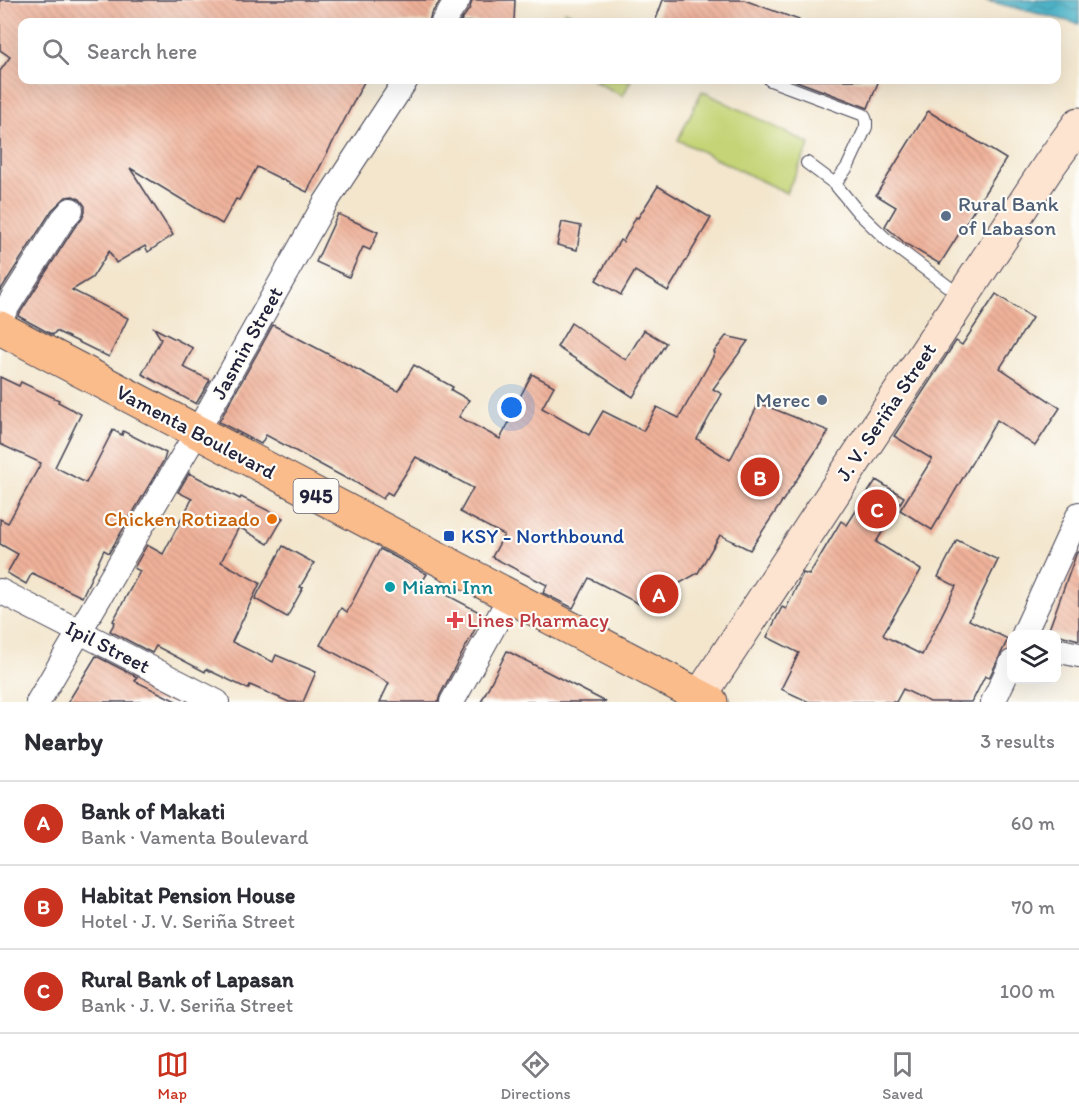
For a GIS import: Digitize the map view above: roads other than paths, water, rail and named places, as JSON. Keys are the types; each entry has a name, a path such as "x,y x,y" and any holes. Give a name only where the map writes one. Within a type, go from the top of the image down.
{"main road":[{"name":"J. V. Seriña Street","path":"702,700 962,297 1079,124"},
{"name":"Vamenta Boulevard","path":"0,328 702,700"}],"street":[{"path":"446,18 458,0"},
{"name":"Jasmin Street","path":"38,702 197,432 324,206 403,84"},
{"path":"0,318 71,210"},
{"path":"1026,630 1079,514"},
{"name":"Ipil Street","path":"0,591 217,702"},
{"path":"452,702 510,597"},
{"path":"1061,651 1079,655"},
{"path":"993,702 1007,671"}],"lane":[{"path":"781,84 864,115 866,127 848,166 835,184"},
{"path":"807,163 835,184 858,212 888,241 962,297"}],"water":[{"path":"984,0 1079,0 1079,24"}],"place":[{"name":"Rural Bank of Labason","path":"946,216"},
{"name":"Merec","path":"822,400"},
{"name":"Habitat Pension House","path":"760,477"},
{"name":"Rural Bank of Lapasan","path":"877,509"},
{"name":"Chicken Rotizado","path":"272,519"},
{"name":"KSY - Northbound","path":"449,536"},
{"name":"Miami Inn","path":"390,587"},
{"name":"Bank of Makati","path":"659,594"},
{"name":"Lines Pharmacy","path":"455,620"}]}
